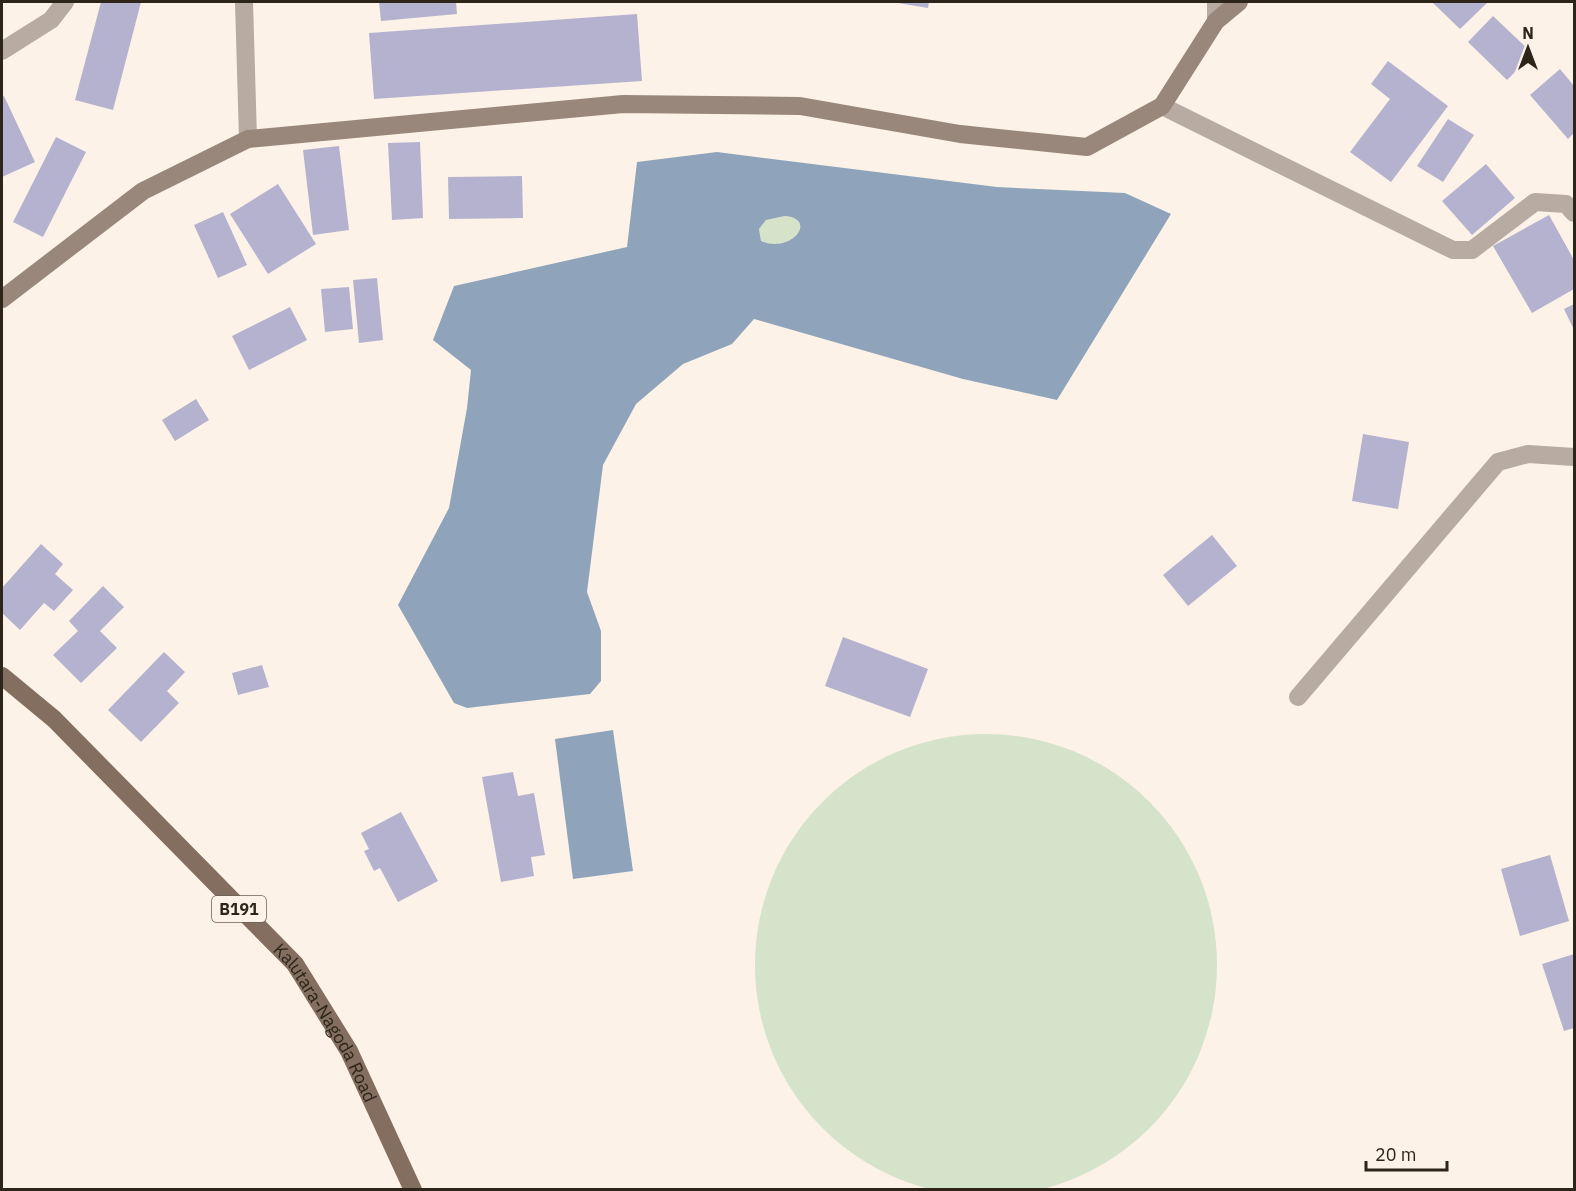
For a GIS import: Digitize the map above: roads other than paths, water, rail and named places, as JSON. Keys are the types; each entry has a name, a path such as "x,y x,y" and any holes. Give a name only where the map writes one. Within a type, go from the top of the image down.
{"main road":[{"name":"Kalutara-Nagoda Road","path":"2,676 54,719 295,964 349,1051 413,1190"}],"street":[{"path":"2,51 51,20 64,2"},
{"path":"244,2 248,139"},
{"path":"1216,2 1216,21"},
{"path":"2,300 143,191 248,139 623,104 800,106 960,134 1087,147 1162,106 1216,21 1239,2"},
{"path":"1162,106 1453,250 1472,250 1535,202 1566,204 1575,213"},
{"path":"1298,697 1498,462 1528,454 1575,457"}],"water":[{"path":"717,152 997,187 1125,193 1171,214 1057,400 963,379 754,319 732,344 683,364 636,404 603,465 587,592 601,631 601,681 590,694 467,708 454,703 398,605 449,508 467,408 471,370 433,340 454,286 627,247 637,162","holes":["785,216 795,218 800,223 800,229 791,240 772,244 761,241 759,229 766,220"]},
{"path":"613,730 633,871 573,879 555,739"}]}
